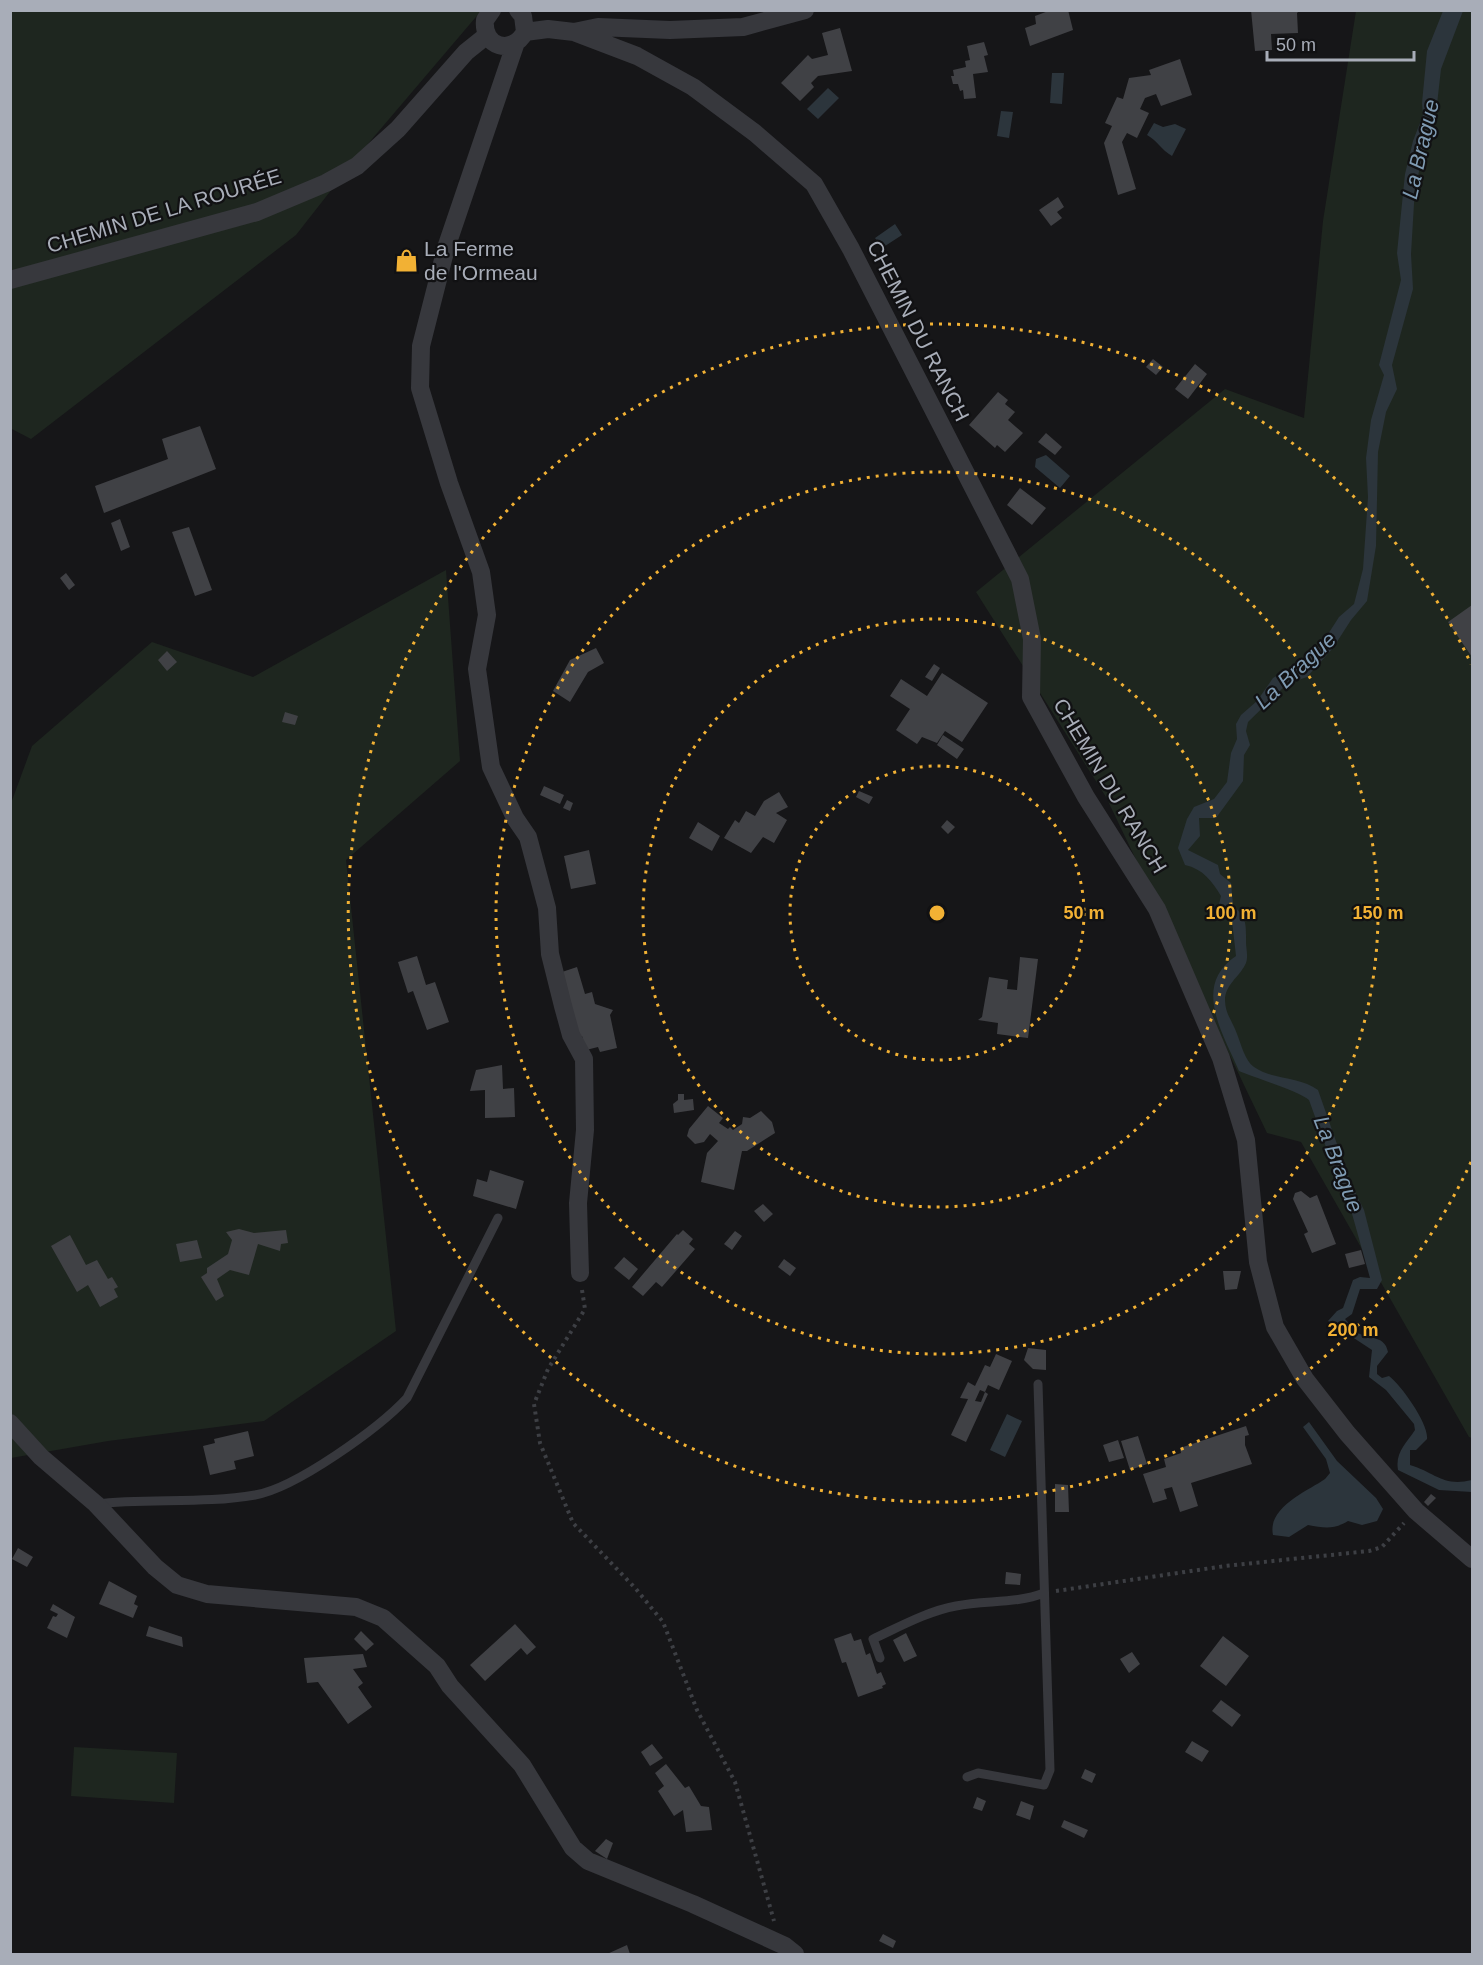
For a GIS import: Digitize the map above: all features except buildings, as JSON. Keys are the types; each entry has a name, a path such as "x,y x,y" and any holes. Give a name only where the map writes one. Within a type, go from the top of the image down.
{"street":[{"path":"486,36 485,20 492,10"},
{"path":"518,10 523,16 520,38 446,248 421,346 420,388 449,483 481,572 487,615 477,669 491,767 515,818 528,837 547,908 550,954 563,1006 571,1035 584,1059 585,1130 578,1203 580,1273"},
{"path":"574,32 598,27 670,30 743,27 806,10"},
{"name":"CHEMIN DU RANCH","path":"486,36 499,46 548,29 574,32 637,57 693,87 755,133 814,184 851,249 1020,579 1032,639 1031,697 1086,797 1157,909 1221,1058 1246,1140 1258,1262 1275,1327 1305,1379 1347,1433 1416,1510 1473,1559"},
{"name":"CHEMIN DE LA ROURÉE","path":"10,279 257,212 326,183 357,166 398,129 466,52 486,36"},
{"path":"10,1423 41,1456 96,1504 155,1567 177,1585 207,1594 356,1607 383,1618 438,1666 450,1686 522,1765 573,1848 588,1861 693,1904 790,1950"}],"lane":[{"path":"96,1504 129,1500 256,1495 301,1479 393,1414 407,1398 498,1218"},
{"path":"967,1777 978,1773 1044,1785 1050,1770 1038,1384"},
{"path":"880,1658 873,1639 911,1622 954,1606 1026,1600 1044,1593"}],"path":[{"path":"580,1273 585,1309 548,1368 534,1404 540,1443 573,1523 636,1589 663,1622 697,1710 735,1782 773,1919 790,1950"},
{"path":"1044,1593 1082,1585 1225,1566 1369,1551 1382,1547 1416,1510"}],"shaded area":[{"path":"10,11 481,11 361,152 296,235 31,439 10,428"},
{"path":"1356,11 1472,11 1472,1438 1469,1437 1301,1142 1267,1133 1106,797 976,592 1225,389 1304,418 1323,221"},
{"path":"446,570 460,761 346,860 396,1331 264,1421 108,1441 11,1458 10,806 32,746 152,642 253,677"},
{"path":"74,1747 177,1753 174,1803 71,1796"}],"water":[{"name":"La Brague","path":"1443,11 1463,11 1441,69 1435,122 1427,141 1415,187 1411,254 1413,289 1392,365 1397,389 1386,412 1378,452 1376,546 1367,601 1351,620 1333,648 1307,677 1287,684 1248,722 1246,731 1250,745 1244,755 1243,781 1216,818 1199,818 1200,836 1188,850 1218,865 1220,874 1231,883 1233,905 1245,922 1246,962 1230,985 1225,1005 1246,1057 1254,1067 1261,1071 1303,1082 1318,1090 1351,1184 1364,1210 1382,1280 1377,1289 1360,1289 1352,1314 1345,1319 1358,1333 1384,1343 1388,1352 1377,1366 1377,1374 1382,1378 1389,1376 1394,1381 1407,1396 1424,1424 1427,1439 1416,1450 1410,1450 1410,1465 1454,1482 1472,1480 1472,1492 1439,1490 1398,1470 1398,1458 1415,1430 1414,1424 1386,1390 1369,1377 1372,1350 1328,1321 1343,1308 1353,1280 1360,1277 1370,1278 1349,1203 1340,1186 1309,1100 1239,1071 1220,1027 1213,996 1215,982 1223,968 1236,956 1232,921 1219,904 1221,896 1214,885 1202,873 1185,865 1178,848 1187,819 1194,807 1214,799 1227,782 1231,753 1237,739 1236,724 1241,715 1257,701 1273,678 1303,660 1321,645 1339,617 1354,604 1363,569 1368,497 1366,458 1371,420 1384,375 1379,365 1401,280 1397,253 1405,174 1413,141 1423,115 1427,51"},
{"path":"1052,73 1064,73 1062,104 1050,103"},
{"path":"828,88 839,98 818,119 807,109"},
{"path":"1001,111 1013,112 1009,138 997,136"},
{"path":"1154,123 1163,127 1175,124 1186,129 1172,156 1147,135"},
{"path":"895,224 902,235 882,248 875,238"},
{"path":"1046,455 1070,476 1060,488 1035,467 1036,459"},
{"path":"1007,1414 1022,1421 1005,1457 990,1450"},
{"path":"1309,1422 1337,1461 1376,1498 1383,1509 1377,1521 1362,1525 1348,1521 1328,1528 1308,1525 1289,1537 1273,1535 1276,1516 1282,1508 1325,1479 1330,1473 1326,1459 1303,1427"}],"place":[{"name":"La Ferme de l'Ormeau","path":"406,261"}]}
